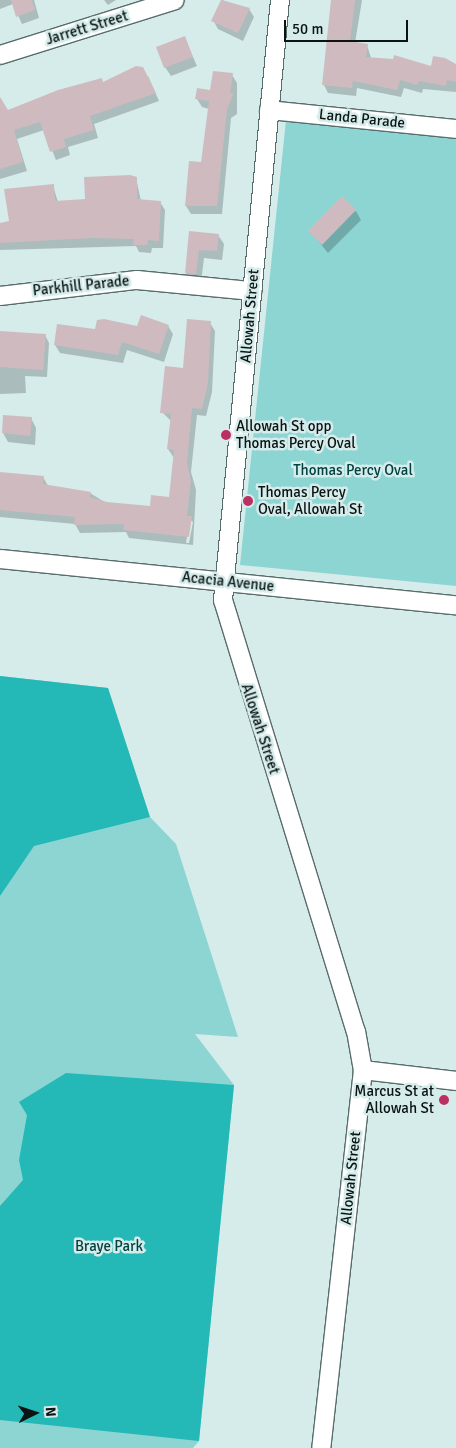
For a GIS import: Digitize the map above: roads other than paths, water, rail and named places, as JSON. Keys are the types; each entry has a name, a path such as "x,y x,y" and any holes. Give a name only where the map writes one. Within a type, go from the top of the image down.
{"street":[{"name":"Jarrett Street","path":"0,55 175,0"},
{"name":"Allowah Street","path":"280,0 224,582 225,617 356,1031 363,1070 321,1448"},
{"name":"Landa Parade","path":"269,110 456,129"},
{"name":"Parkhill Parade","path":"0,296 137,280 252,291"},
{"name":"Acacia Avenue","path":"0,559 456,605"},
{"path":"363,1070 456,1081"}],"place":[{"name":"Allowah St opp Thomas Percy Oval","path":"226,435"},
{"name":"Thomas Percy Oval, Allowah St","path":"248,501"},
{"name":"Marcus St at Allowah St","path":"444,1100"}],"park label":[{"name":"Thomas Percy Oval","path":"353,471"},
{"name":"Braye Park","path":"109,1247"}]}
